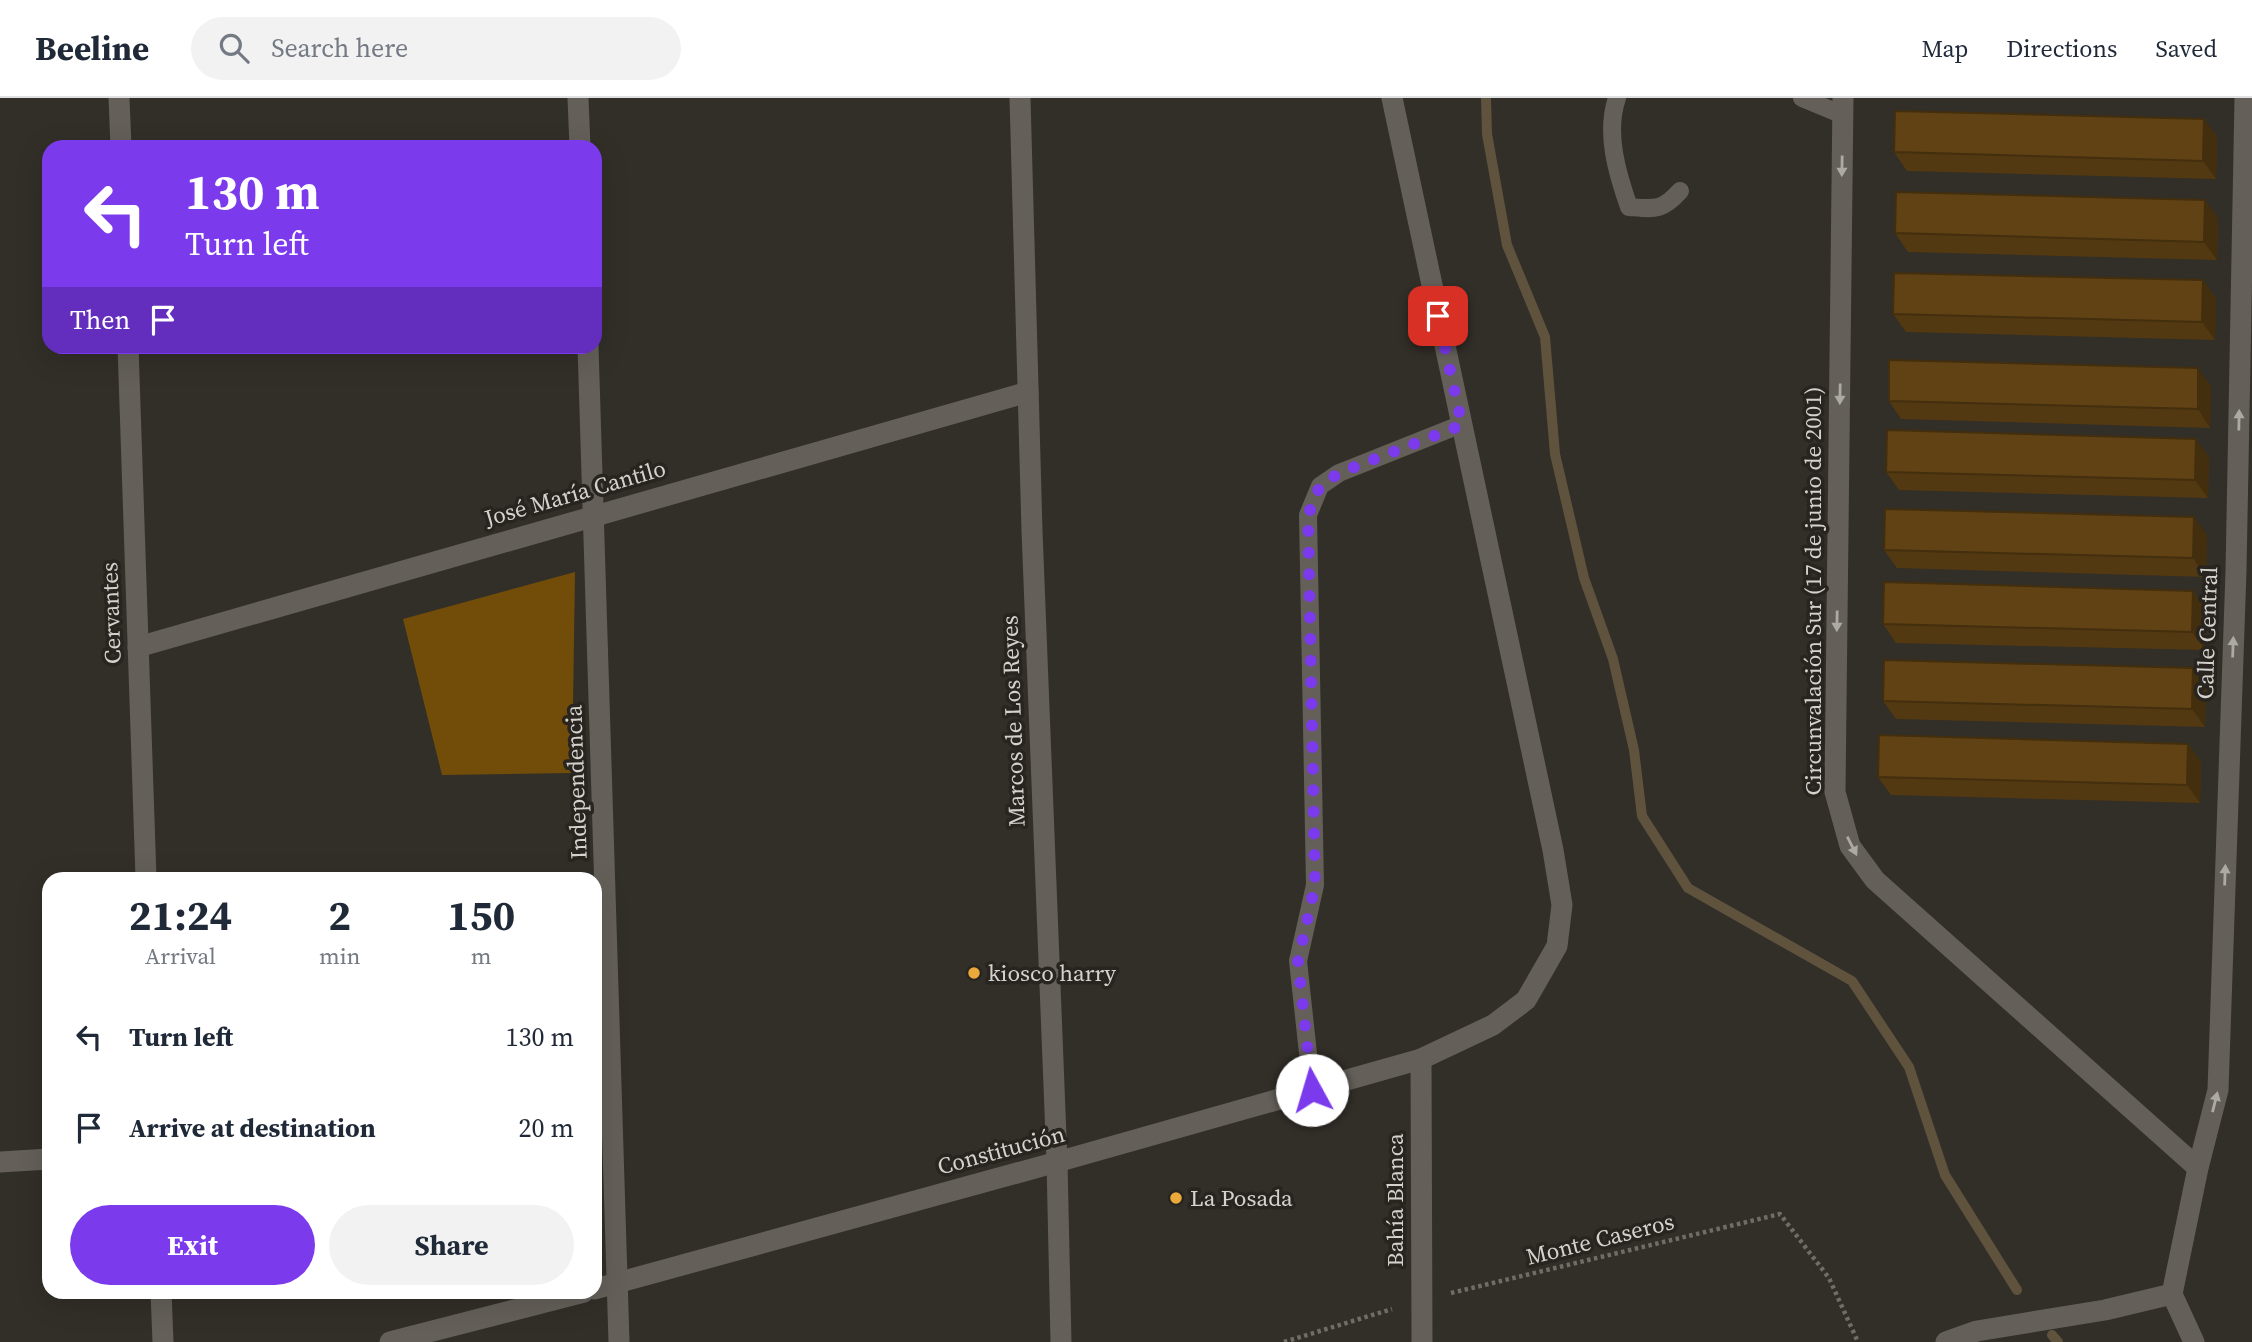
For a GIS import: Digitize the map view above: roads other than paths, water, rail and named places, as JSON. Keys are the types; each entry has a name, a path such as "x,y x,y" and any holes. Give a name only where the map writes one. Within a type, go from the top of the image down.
{"street":[{"path":"119,98 121,140"},
{"path":"578,98 580,140"},
{"name":"Marcos de Los Reyes","path":"1020,98 1061,1342"},
{"name":"Constitución","path":"602,1287 1421,1059 1493,1025 1526,1000 1557,946 1562,905 1553,850 1392,98"},
{"name":"Calle Central","path":"2198,1168 2218,1090 2236,571 2245,98"},
{"name":"Circunvalación Sur (17 de junio de 2001)","path":"1843,106 1835,792 1850,846 1875,880 2198,1168"},
{"name":"Cervantes","path":"128,354 146,872"},
{"name":"Independencia","path":"588,354 619,1342"},
{"name":"José María Cantilo","path":"138,647 594,514 1028,392"},
{"name":"Bahía Blanca","path":"1421,1059 1422,1342"},
{"path":"0,1162 42,1159"},
{"path":"2194,1342 2172,1294 2198,1168"},
{"path":"1947,1342 1978,1331 2105,1310 2172,1294"},
{"path":"161,1299 163,1342"},
{"path":"390,1342 557,1299"}],"lane":[{"path":"1618,98 1611,116 1618,175 1629,207 1657,209 1670,202 1680,191"},
{"path":"1802,98 1843,106"},
{"path":"1312,1090 1298,961 1315,885 1308,515 1320,486 1339,473 1462,425"}],"waterway":[{"path":"1486,98 1487,134 1507,245 1545,337 1555,454 1584,578 1613,659 1634,750 1642,816 1688,888 1852,981 1909,1067 1945,1175 2017,1290"},
{"path":"2052,1335 2058,1342"}],"place":[{"name":"kiosco harry","path":"974,973"},
{"name":"La Posada","path":"1176,1198"}]}
